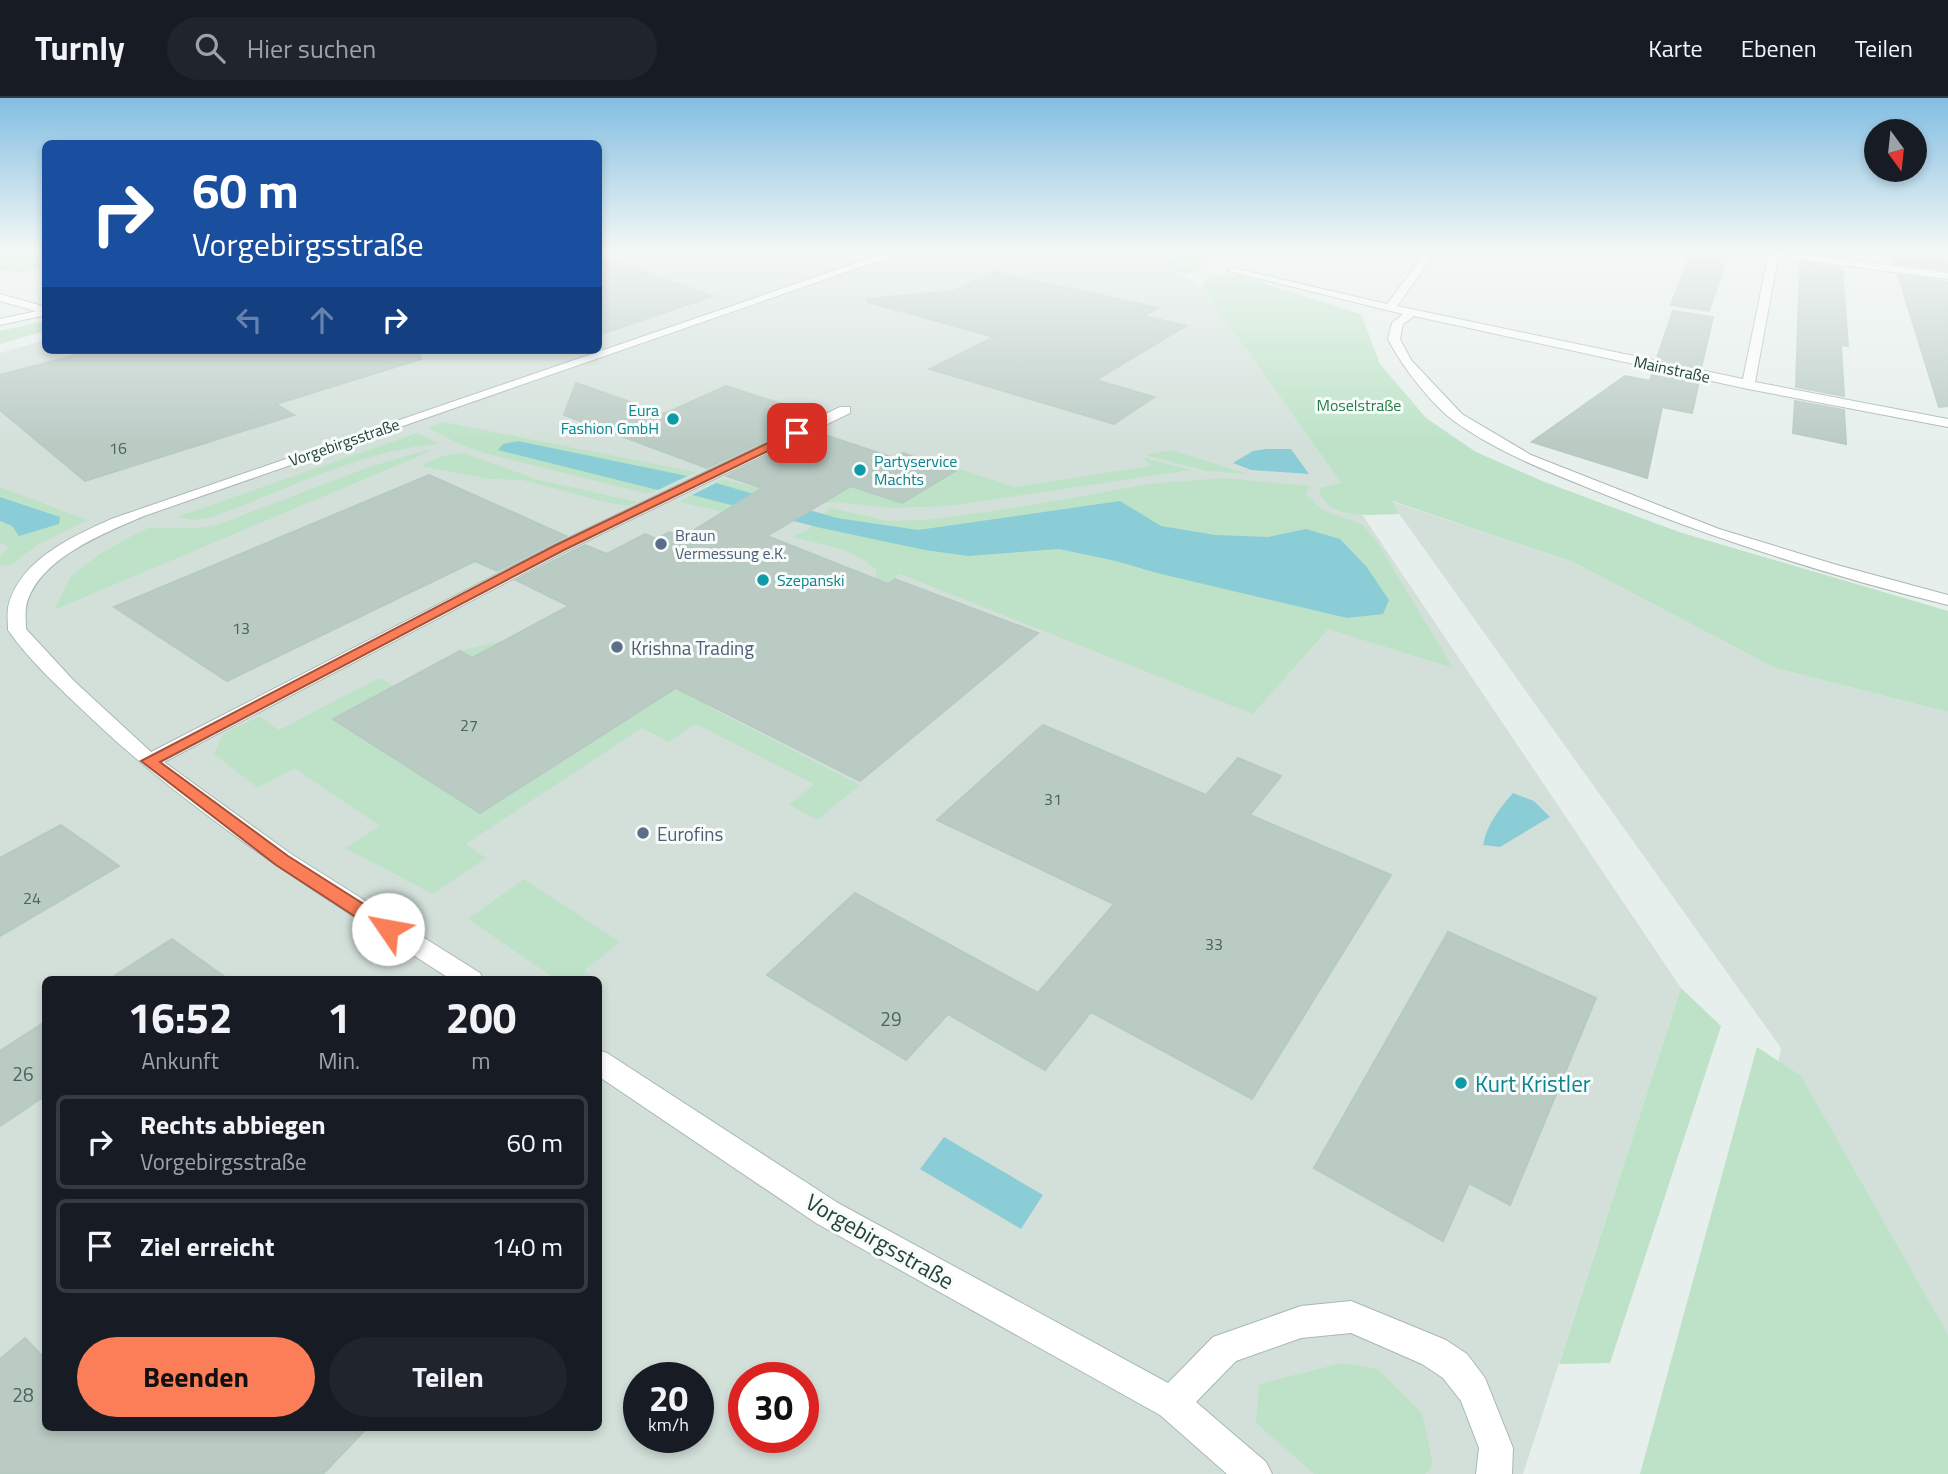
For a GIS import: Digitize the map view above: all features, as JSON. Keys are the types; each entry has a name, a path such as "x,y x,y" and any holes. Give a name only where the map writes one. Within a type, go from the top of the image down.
{"street":[{"path":"0,323 26,316"},
{"name":"Vorgebirgsstraße","path":"465,976 282,860 149,761 67,685 17,629 17,604 29,580 47,562 78,540 139,513 712,316"},
{"path":"1407,316 1398,323 1394,339 1406,362 1457,417 1526,458 1713,532 1831,569 1948,600"},
{"name":"Mainstraße","path":"1426,316 1748,385 1948,423"},
{"path":"1748,385 1762,316"},
{"path":"149,761 560,548 845,410"},
{"name":"Vorgebirgsstraße","path":"602,1064 827,1213 1172,1403 1254,1474"},
{"path":"1172,1403 1226,1349 1301,1322 1351,1317 1434,1352 1455,1366 1473,1390 1496,1448 1494,1474"}],"shaded area":[{"path":"602,316 1223,316 1341,483 1681,988 1523,1474 0,1474 0,353 42,341 42,354 602,354"},
{"path":"1390,501 1573,562 1775,668 1948,712 1948,1474 1695,1474 1781,1048"}],"green space":[{"name":"Moselstraße","path":"1223,316 1362,316 1380,364 1426,418 1476,452 1542,481 1679,532 1948,611 1948,712 1775,668 1573,562 1392,501 1399,514 1366,515 1343,512 1325,501 1319,491 1321,488 1341,483"},
{"path":"42,322 42,332 0,344 0,331"},
{"path":"444,422 697,472 649,494 484,453 428,428"},
{"path":"417,433 439,444 353,462 213,517 193,520 177,517"},
{"path":"1171,450 1248,474 1207,471 1145,455"},
{"path":"431,451 54,610 71,576 100,554 148,528 198,528 217,525 369,467"},
{"path":"463,453 539,480 638,502 628,506 609,503 523,480 489,479 421,466 442,456"},
{"path":"1144,458 1191,470 949,506 891,508 837,502 723,512 680,502 723,479 775,492 851,486 902,503 959,469 1015,487 1150,466"},
{"path":"1222,478 1310,486 1305,494 1323,510 1363,525 1377,542 1453,668 1328,629 1253,714 900,574 706,705 860,785 817,820 789,805 814,784 695,724 669,742 642,728 466,844 486,858 433,894 345,848 380,826 294,768 258,788 214,754 223,734 260,716 279,730 379,678 394,686 333,719 480,813 606,732 460,651 505,640 639,712 730,653 873,584 877,571 859,557 838,548 792,537 807,530 830,508 888,521 927,520 1149,484"},
{"path":"0,487 87,520 39,544 11,565 0,566 0,556 10,547 0,543"},
{"path":"524,879 620,942 584,971 591,976 551,976 468,919"},
{"path":"1681,988 1721,1026 1610,1363 1559,1364"},
{"path":"1757,1047 1801,1076 1948,1335 1948,1474 1640,1474"},
{"path":"1342,1363 1378,1369 1422,1413 1433,1465 1425,1474 1314,1474 1256,1423 1259,1384"}],"water":[{"path":"518,441 687,476 658,490 498,450 503,444"},
{"path":"1291,449 1309,474 1251,470 1233,463 1253,451"},
{"path":"716,483 837,518 918,530 1120,501 1161,526 1215,535 1268,537 1306,529 1340,539 1366,566 1389,600 1383,614 1347,618 1059,549 968,556 925,550 821,528 692,495"},
{"path":"0,497 60,517 59,524 19,536 12,526 0,521"},
{"path":"1513,793 1534,801 1550,817 1500,847 1483,845 1494,817"},
{"path":"944,1137 1043,1195 1021,1229 920,1169"}],"building":[{"path":"602,316 653,316 602,334"},
{"path":"919,316 1145,316 1186,326 1096,380 1154,397 1114,424 930,369 994,337"},
{"path":"1671,316 1713,317 1701,368 1657,358"},
{"path":"1798,316 1846,316 1848,346 1841,345 1844,396 1796,387"},
{"path":"1911,316 1948,316 1948,406 1939,407"},
{"path":"80,354 420,354 421,359 276,404 294,415 85,481 0,410 0,375"},
{"path":"1653,371 1699,381 1692,413 1662,407 1647,478 1532,442 1625,376 1650,381"},
{"name":"Eura Fashion GmbH","path":"576,383 664,414 726,386 800,410 780,420 795,426 707,468 564,415"},
{"path":"1795,401 1844,410 1846,444 1793,433"},
{"path":"816,432 894,458 903,453 955,471 902,503 851,486 767,536 888,584 895,579 1038,633 860,781 676,688 480,813 333,719 460,651 472,658 569,606 516,580 585,545 607,554 645,534 657,539 669,532 683,537 762,488 727,476"},
{"path":"429,475 566,536 497,571 475,561 227,681 114,607"},
{"path":"1043,725 1206,795 1238,758 1281,776 1250,815 1391,875 1252,1099 1091,1012 1045,1070 948,1014 906,1060 767,975 855,893 1038,993 1114,904 937,820"},
{"path":"61,825 119,866 0,936 0,858"},
{"name":"Kurt Kristler","path":"1448,932 1596,998 1510,1205 1469,1183 1443,1241 1314,1168"},
{"path":"172,939 223,976 114,976"},
{"path":"42,1024 42,1098 0,1126 0,1051"},
{"path":"25,1338 42,1356 42,1431 364,1431 323,1474 0,1474 0,1359"}],"place":[{"name":"Eura Fashion GmbH","path":"673,419"},
{"name":"Partyservice Machts","path":"860,470"},
{"name":"Braun Vermessung e.K.","path":"661,544"},
{"name":"Szepanski","path":"763,580"},
{"name":"Krishna Trading","path":"617,647"},
{"name":"Eurofins","path":"643,833"},
{"name":"Kurt Kristler","path":"1461,1083"}],"route":[{"path":"388,929 282,860 247,831 149,761 560,548 797,433"}]}
